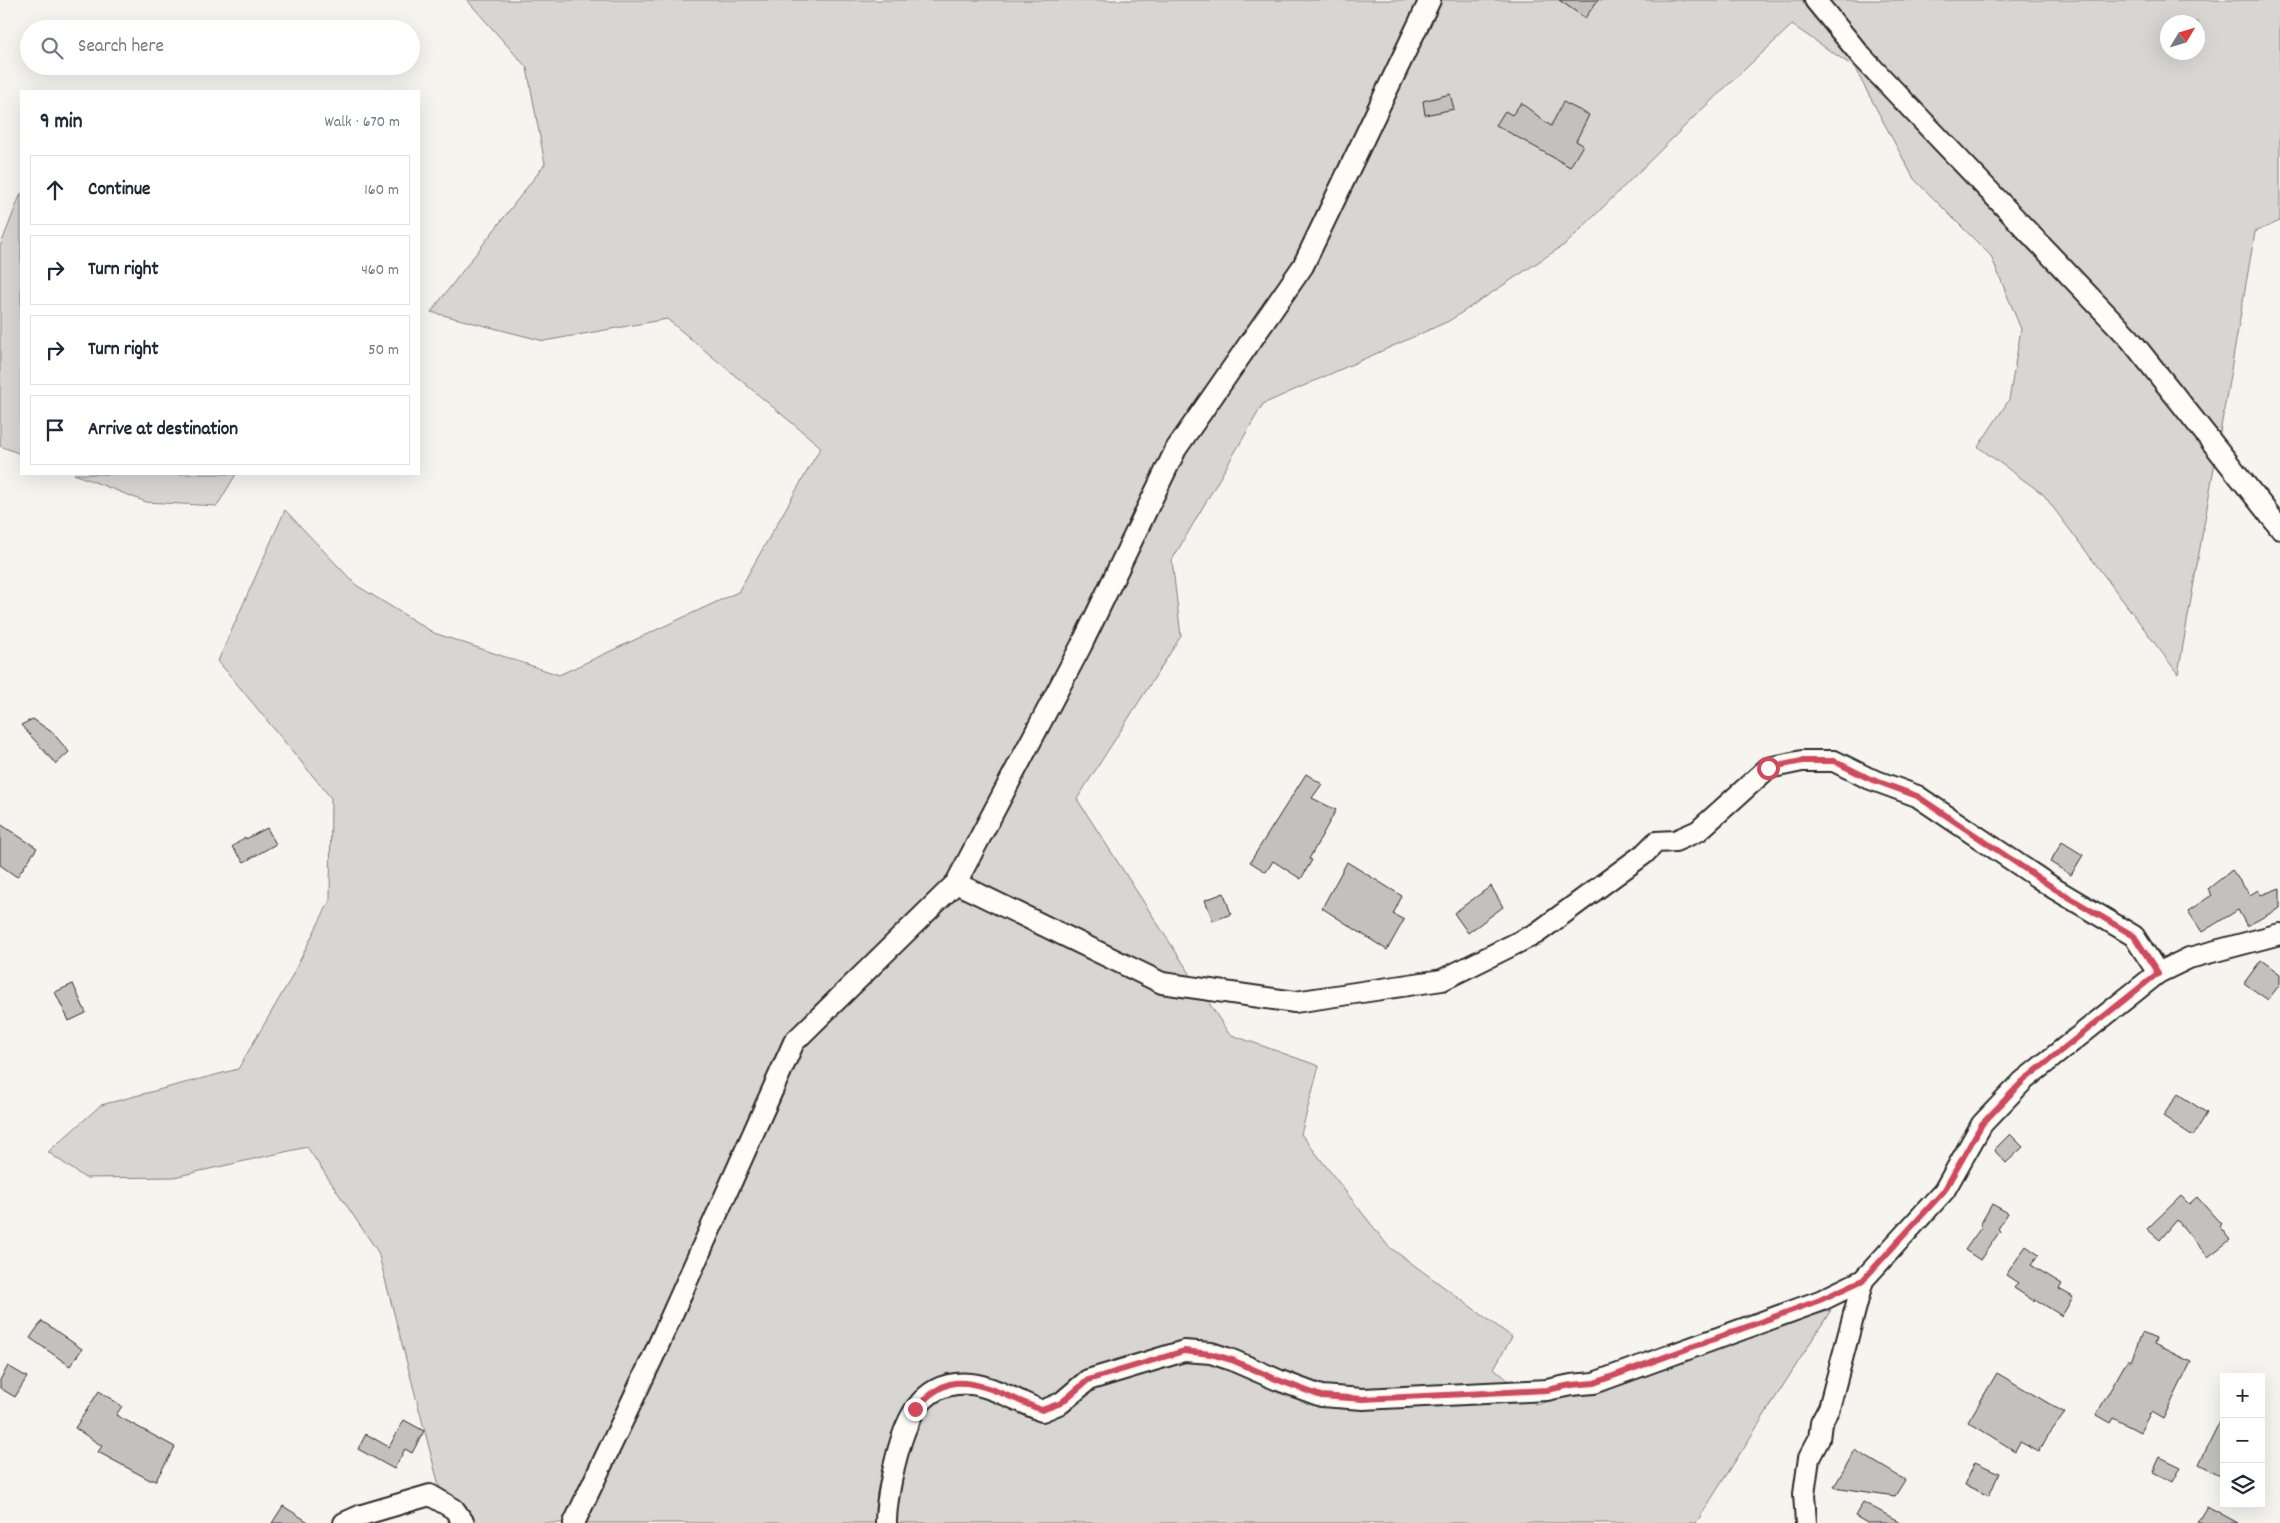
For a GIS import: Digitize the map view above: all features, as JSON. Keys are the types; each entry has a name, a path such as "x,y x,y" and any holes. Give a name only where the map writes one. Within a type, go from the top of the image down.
{"street":[{"path":"574,1523 653,1356 794,1042 956,883 1081,646 1176,449 1303,266 1430,0"},
{"path":"1815,0 1862,57 2130,339 2280,528"},
{"path":"956,883 1162,983 1295,1002 1442,980 1537,933 1644,854 1656,842 1675,841 1698,831 1768,768 1802,761 1834,761 1868,778 1917,796 2055,889 2134,936 2158,973"},
{"path":"886,1523 886,1503 903,1431 915,1409 930,1394 950,1384 972,1384 1042,1410 1061,1403 1088,1380 1184,1351 1211,1354 1232,1360 1321,1396 1363,1399 1547,1390 1594,1383 1820,1300 1863,1280 1944,1191 1982,1124 2023,1081 2158,973 2189,958 2280,934"},
{"path":"1806,1523 1804,1494 1809,1458 1819,1439 1821,1423 1829,1408 1863,1280"},
{"path":"344,1523 362,1515 430,1495 454,1508 464,1523"}],"shaded area":[{"path":"467,0 2280,0 2280,221 2255,232 2178,674 2043,494 1978,447 2009,400 2021,329 1991,256 1914,179 1854,67 1792,25 1696,115 1567,243 1449,321 1263,404 1172,560 1181,636 1077,799 1229,1034 1319,1066 1301,1134 1388,1246 1512,1337 1494,1368 1536,1405 1831,1310 1696,1523 451,1523 448,1520 378,1252 307,1147 174,1177 85,1178 48,1152 101,1105 238,1069 290,980 330,900 331,798 218,661 285,510 356,585 434,633 559,675 738,592 821,447 667,319 544,341 431,312 545,164 527,68"},
{"path":"20,196 20,454 0,446 0,247"},
{"path":"77,475 235,475 217,506 146,502"}],"building":[{"path":"1559,0 1598,0 1585,18"},
{"path":"1450,94 1454,109 1425,115 1423,101"},
{"path":"1563,102 1589,115 1576,141 1583,145 1570,167 1496,125 1505,111 1512,115 1521,103 1551,126"},
{"path":"33,719 53,733 69,752 56,764 21,725"},
{"path":"1306,774 1322,784 1312,798 1336,810 1309,859 1312,860 1301,879 1273,861 1266,872 1250,862"},
{"path":"0,824 37,848 17,877 0,865"},
{"path":"267,828 276,844 244,862 232,847 245,837 246,839"},
{"path":"2062,842 2083,855 2071,875 2050,862"},
{"path":"1347,862 1402,896 1393,914 1404,920 1387,950 1322,908"},
{"path":"2232,870 2250,895 2258,890 2261,895 2280,888 2280,908 2247,926 2238,910 2202,932 2188,911 2212,895 2208,889"},
{"path":"1491,886 1503,907 1468,933 1454,913"},
{"path":"1224,893 1231,914 1213,921 1205,900"},
{"path":"2261,960 2280,974 2280,984 2268,1000 2244,983"},
{"path":"73,984 86,1013 69,1021 55,992"},
{"path":"2178,1094 2207,1113 2193,1136 2163,1116"},
{"path":"2010,1134 2023,1147 2006,1163 1994,1150"},
{"path":"2181,1196 2189,1204 2197,1197 2221,1224 2219,1226 2230,1240 2208,1257 2177,1220 2160,1240 2147,1229"},
{"path":"1992,1204 2008,1213 1998,1229 2000,1231 1980,1260 1965,1250 1982,1226 1980,1225"},
{"path":"2026,1246 2039,1255 2031,1265 2062,1284 2059,1289 2073,1297 2062,1316 2014,1288 2018,1283 2006,1275"},
{"path":"42,1321 82,1349 70,1366 30,1338"},
{"path":"2142,1333 2156,1339 2154,1344 2191,1362 2163,1419 2151,1412 2140,1432 2113,1418 2110,1423 2096,1415 2128,1359 2131,1361"},
{"path":"8,1366 27,1377 15,1397 0,1388 0,1380"},
{"path":"1997,1373 2065,1413 2047,1437 2039,1452 2020,1442 2015,1451 1968,1422"},
{"path":"99,1391 122,1406 116,1415 175,1447 156,1480 150,1480 98,1452 102,1446 75,1428"},
{"path":"404,1420 424,1431 412,1453 405,1449 394,1469 358,1449 366,1434 389,1447"},
{"path":"2220,1422 2220,1475 2199,1464"},
{"path":"1855,1450 1905,1480 1895,1496 1834,1487"},
{"path":"2160,1457 2181,1467 2173,1482 2153,1472"},
{"path":"1975,1462 1999,1473 1989,1496 1965,1485"},
{"path":"1863,1502 1902,1523 1867,1523 1855,1516"},
{"path":"283,1506 310,1523 272,1523"},
{"path":"2207,1506 2238,1523 2197,1523"}],"route":[{"path":"915,1409 930,1394 950,1384 972,1384 1042,1410 1061,1403 1088,1380 1184,1351 1211,1354 1232,1360 1321,1396 1363,1399 1547,1390 1594,1383 1820,1300 1863,1280 1944,1191 1982,1124 2023,1081 2158,973 2134,936 2055,889 1917,796 1868,778 1834,761 1802,761 1768,768"}]}
